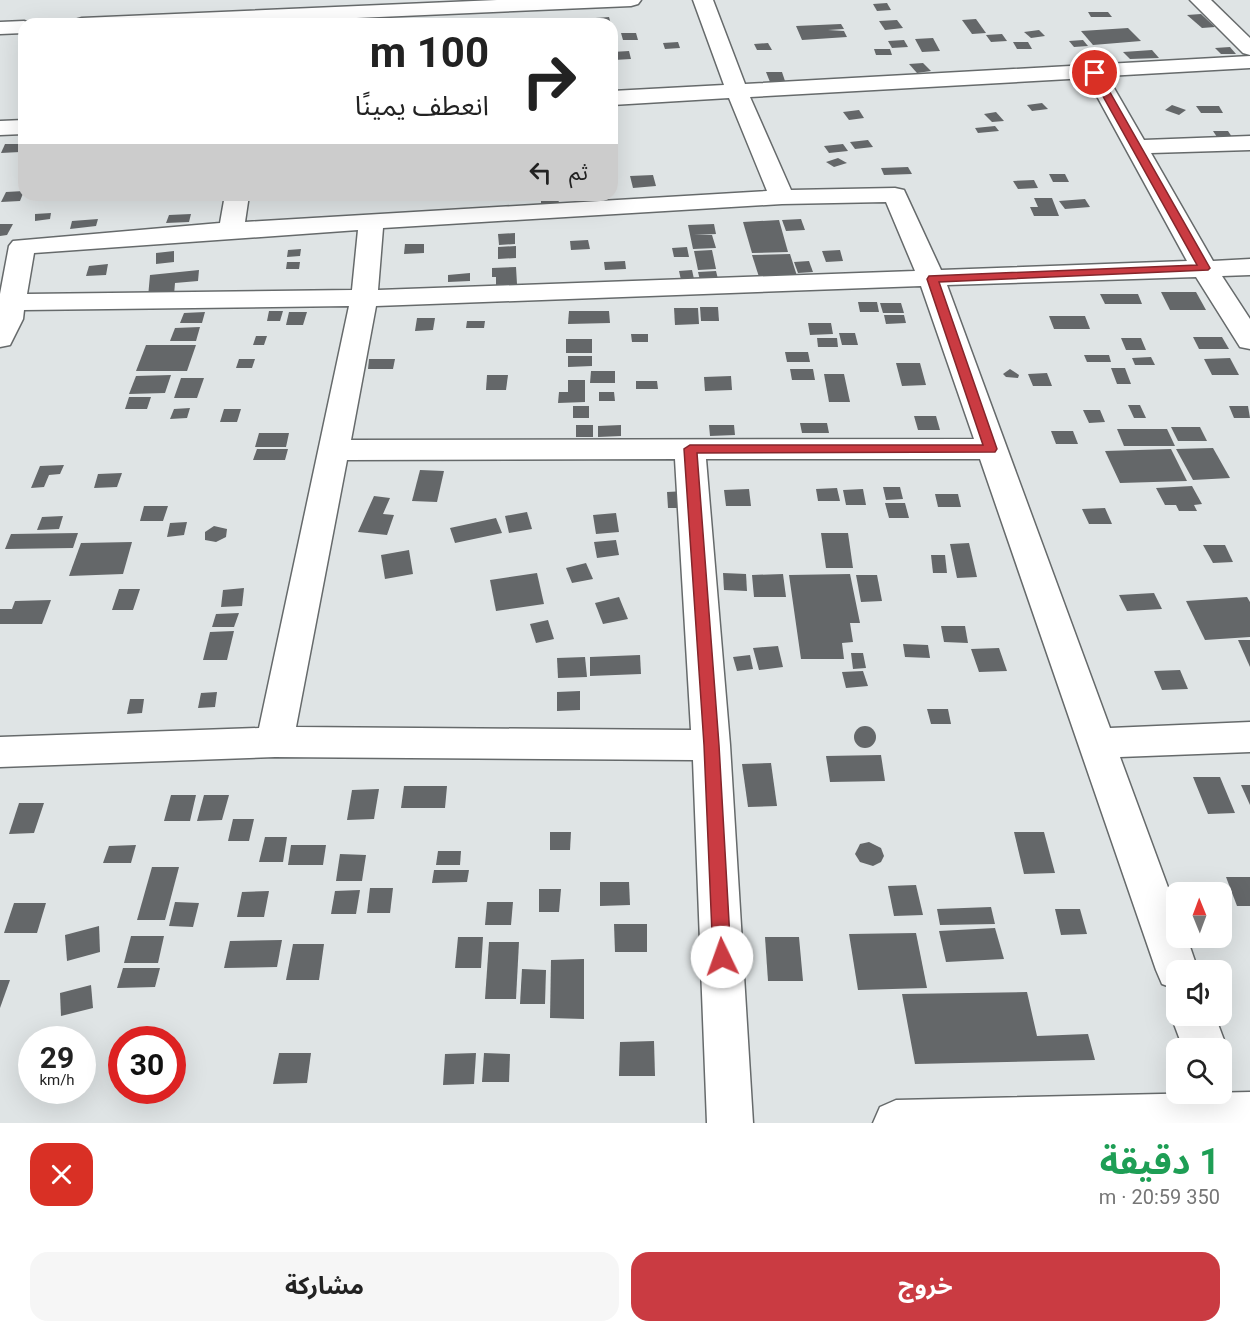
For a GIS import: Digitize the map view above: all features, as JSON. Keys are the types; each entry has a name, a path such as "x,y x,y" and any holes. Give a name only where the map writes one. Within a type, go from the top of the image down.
{"street":[{"path":"180,18 631,0"},
{"path":"704,0 736,91 782,197"},
{"path":"1200,0 1250,49"},
{"path":"0,28 18,27"},
{"path":"618,98 1095,73 1250,62"},
{"path":"1095,73 1204,268 1250,341"},
{"path":"0,128 18,127"},
{"path":"1136,147 1250,143"},
{"path":"0,339 9,318 6,302 22,246 371,221 782,197 895,195 932,279 1174,960"},
{"path":"231,230 236,201"},
{"path":"274,742 364,298 371,221"},
{"path":"6,302 364,298 1250,267"},
{"path":"690,449 711,745 730,1123"},
{"path":"334,450 991,449"},
{"path":"1098,743 1250,737"},
{"path":"0,752 274,742 711,745"},
{"path":"896,1123 1232,1112"}],"building":[{"path":"887,3 891,10 877,11 873,4"},
{"path":"1088,12 1108,12 1112,17 1091,17"},
{"path":"1201,14 1215,27 1202,28 1187,15"},
{"path":"976,19 986,33 972,34 962,20"},
{"path":"897,20 903,28 885,30 879,21"},
{"path":"841,24 844,29 828,30 844,31 847,37 802,40 796,26"},
{"path":"1128,28 1141,41 1093,45 1081,31"},
{"path":"1039,30 1045,36 1031,38 1024,32"},
{"path":"621,33 636,33 638,40 623,40"},
{"path":"1002,34 1007,41 991,42 986,35"},
{"path":"933,38 940,51 922,52 915,39"},
{"path":"904,40 908,47 892,48 888,41"},
{"path":"1083,40 1088,46 1074,47 1069,41"},
{"path":"678,42 680,48 665,49 663,43"},
{"path":"1013,42 1028,42 1032,49 1017,49"},
{"path":"768,43 772,50 757,50 754,44"},
{"path":"1230,47 1236,54 1221,54 1215,48"},
{"path":"874,49 890,49 892,55 876,55"},
{"path":"1152,50 1159,58 1130,59 1123,52"},
{"path":"629,51 631,59 618,60 618,52"},
{"path":"923,63 931,71 917,73 909,64"},
{"path":"766,72 782,72 785,81 770,82"},
{"path":"1042,103 1048,109 1032,111 1027,105"},
{"path":"1172,105 1186,110 1179,115 1165,110"},
{"path":"1196,106 1219,106 1223,113 1201,113"},
{"path":"859,110 864,118 849,120 843,112"},
{"path":"996,112 1004,121 992,122 984,114"},
{"path":"995,126 999,131 978,133 975,128"},
{"path":"1213,131 1228,131 1232,137 1217,137"},
{"path":"868,140 873,147 855,149 850,142"},
{"path":"5,144 18,144 18,152 1,153"},
{"path":"843,144 848,151 829,153 824,146"},
{"path":"838,158 847,163 834,167 826,162"},
{"path":"908,167 912,174 884,175 881,168"},
{"path":"1049,174 1065,174 1069,182 1053,182"},
{"path":"653,175 656,186 633,188 630,176"},
{"path":"1034,180 1038,188 1018,189 1013,181"},
{"path":"18,191 18,201 20,201 1,202 6,192"},
{"path":"1034,198 1052,198 1059,216 1034,216 1030,207 1038,207"},
{"path":"1085,199 1090,207 1065,209 1059,201"},
{"path":"541,201 559,201 559,204 541,205"},
{"path":"51,213 50,219 35,221 35,214"},
{"path":"191,214 189,222 166,223 169,215"},
{"path":"98,219 96,226 70,229 72,221"},
{"path":"801,219 805,230 786,231 782,220"},
{"path":"779,220 788,252 752,253 743,222"},
{"path":"0,224 13,224 7,235 0,236"},
{"path":"714,224 716,234 694,235 712,235 716,248 693,249 688,225"},
{"path":"515,233 515,244 499,245 498,234"},
{"path":"588,240 590,249 571,250 570,241"},
{"path":"405,244 424,244 424,253 404,254"},
{"path":"516,246 516,258 498,259 498,247"},
{"path":"687,247 689,257 674,257 672,248"},
{"path":"301,249 300,256 287,257 288,250"},
{"path":"712,250 716,269 698,270 694,251"},
{"path":"840,250 843,261 826,262 822,251"},
{"path":"174,251 174,262 156,264 156,253"},
{"path":"790,254 797,276 759,277 752,255"},
{"path":"625,261 626,269 605,270 604,262"},
{"path":"809,261 813,272 798,273 794,262"},
{"path":"287,262 300,262 299,269 286,269"},
{"path":"108,264 106,275 86,276 89,266"},
{"path":"516,267 517,284 496,285 496,277 492,277 492,268"},
{"path":"199,270 198,281 175,283 174,295 148,297 150,275"},
{"path":"692,270 694,279 681,280 679,271"},
{"path":"716,271 718,279 700,280 698,272"},
{"path":"470,273 470,281 448,282 448,275"},
{"path":"1161,292 1196,292 1206,310 1170,310"},
{"path":"1100,294 1138,294 1142,304 1105,304"},
{"path":"858,302 877,302 879,312 860,312"},
{"path":"880,303 901,303 904,313 883,313"},
{"path":"700,307 718,307 719,321 701,321"},
{"path":"674,308 698,308 699,324 675,325"},
{"path":"269,311 283,311 280,321 267,321"},
{"path":"569,311 609,311 610,323 568,324"},
{"path":"205,312 202,323 180,323 184,313"},
{"path":"289,312 307,312 303,325 286,325"},
{"path":"884,315 904,315 906,323 886,324"},
{"path":"1049,316 1085,316 1090,329 1054,329"},
{"path":"417,318 435,318 433,330 415,331"},
{"path":"467,321 485,321 484,328 466,328"},
{"path":"808,323 831,323 833,334 810,335"},
{"path":"200,327 196,341 170,341 175,328"},
{"path":"839,333 855,333 858,345 842,345"},
{"path":"631,334 648,334 648,342 632,342"},
{"path":"256,336 267,336 264,345 253,345"},
{"path":"1193,337 1222,337 1229,349 1199,349"},
{"path":"817,338 837,338 838,347 818,347"},
{"path":"1121,338 1141,338 1146,350 1126,350"},
{"path":"566,339 592,339 592,353 566,353"},
{"path":"146,345 196,345 187,371 136,371"},
{"path":"785,352 808,352 810,362 787,362"},
{"path":"1084,355 1109,355 1111,362 1087,362"},
{"path":"568,356 592,356 592,366 568,367"},
{"path":"1151,357 1155,365 1135,365 1132,358"},
{"path":"1230,358 1239,375 1212,375 1204,359"},
{"path":"239,359 255,359 252,368 236,368"},
{"path":"369,359 395,359 393,369 368,369"},
{"path":"896,363 920,363 926,385 902,386"},
{"path":"1111,368 1125,368 1131,384 1117,384"},
{"path":"790,369 813,369 815,380 792,380"},
{"path":"1010,369 1019,375 1018,378 1006,377 1003,374"},
{"path":"591,371 615,371 615,383 590,383"},
{"path":"1047,373 1052,386 1033,386 1028,374"},
{"path":"824,374 844,374 850,402 829,402"},
{"path":"171,375 165,393 129,394 136,376"},
{"path":"487,375 508,375 506,390 486,390"},
{"path":"731,376 732,390 705,391 704,377"},
{"path":"181,378 204,378 197,398 174,398"},
{"path":"568,380 585,380 585,402 558,403 559,392 568,392"},
{"path":"636,381 657,381 658,389 636,389"},
{"path":"599,392 614,392 615,401 599,401"},
{"path":"129,397 151,397 147,409 125,409"},
{"path":"1128,405 1140,405 1146,418 1134,418"},
{"path":"573,406 589,406 589,418 573,418"},
{"path":"1229,406 1248,406 1250,418 1234,418"},
{"path":"190,408 187,418 170,419 174,409"},
{"path":"224,409 241,409 237,422 220,422"},
{"path":"1083,410 1100,410 1105,422 1089,423"},
{"path":"914,416 936,416 940,430 918,430"},
{"path":"800,423 827,423 829,433 802,433"},
{"path":"576,425 593,425 593,437 576,437"},
{"path":"621,425 621,436 598,437 598,426"},
{"path":"709,425 734,425 735,435 710,436"},
{"path":"1171,427 1200,427 1207,441 1178,441"},
{"path":"1117,429 1167,429 1175,446 1124,446"},
{"path":"1051,431 1073,431 1078,444 1056,444"},
{"path":"259,433 289,433 286,447 255,447"},
{"path":"1213,448 1230,478 1193,480 1176,449"},
{"path":"257,449 288,449 285,460 253,460"},
{"path":"1171,449 1187,481 1120,483 1105,451"},
{"path":"64,465 60,474 49,475 44,487 31,488 40,466"},
{"path":"420,470 444,471 437,502 412,501"},
{"path":"122,473 117,487 94,488 98,474"},
{"path":"1192,486 1202,504 1194,505 1197,511 1179,511 1176,505 1165,505 1156,488"},
{"path":"883,487 900,487 903,499 886,500"},
{"path":"837,488 840,501 818,501 816,489"},
{"path":"749,489 751,506 726,506 724,490"},
{"path":"863,489 866,505 846,505 843,490"},
{"path":"686,491 687,508 668,508 667,492"},
{"path":"935,494 958,494 961,507 938,507"},
{"path":"374,496 390,498 383,514 394,515 387,535 358,532"},
{"path":"885,503 905,503 909,518 889,518"},
{"path":"144,506 168,506 163,521 140,521"},
{"path":"1105,508 1112,524 1089,524 1082,509"},
{"path":"527,512 532,529 509,533 505,516"},
{"path":"616,513 619,532 596,534 593,515"},
{"path":"63,516 59,529 37,530 42,517"},
{"path":"496,518 502,533 455,543 450,528"},
{"path":"187,522 184,535 167,537 170,523"},
{"path":"214,526 227,529 226,537 216,542 205,540 205,532"},
{"path":"78,533 73,548 5,549 11,534"},
{"path":"821,533 848,533 853,568 826,568"},
{"path":"616,540 619,555 597,558 594,542"},
{"path":"132,542 123,574 69,576 81,543"},
{"path":"969,543 977,577 957,578 950,544"},
{"path":"1203,545 1225,545 1233,562 1213,563"},
{"path":"409,550 413,574 385,579 381,555"},
{"path":"931,555 945,555 947,573 933,573"},
{"path":"586,563 593,579 572,583 566,568"},
{"path":"537,573 544,604 496,611 490,580"},
{"path":"723,573 746,574 747,591 724,590"},
{"path":"783,574 786,597 754,597 752,575"},
{"path":"850,574 860,623 850,623 853,642 842,643 844,659 801,659 789,575"},
{"path":"856,575 877,575 882,601 861,602"},
{"path":"244,588 242,606 221,607 223,590"},
{"path":"119,589 140,589 133,610 112,610"},
{"path":"1154,593 1162,609 1127,611 1119,595"},
{"path":"619,597 628,619 603,624 595,603"},
{"path":"1247,597 1250,602 1250,637 1205,640 1186,601"},
{"path":"51,600 42,624 0,624 0,609 12,609 15,601"},
{"path":"239,613 234,627 212,627 216,614"},
{"path":"548,620 554,639 536,643 530,624"},
{"path":"941,626 965,626 968,643 944,642"},
{"path":"234,631 227,660 203,660 210,632"},
{"path":"1238,640 1250,640 1250,667"},
{"path":"903,644 928,645 930,658 905,657"},
{"path":"778,646 783,667 759,670 753,648"},
{"path":"999,648 1007,671 979,672 971,649"},
{"path":"851,653 863,653 866,668 853,669"},
{"path":"640,655 641,674 590,676 590,657"},
{"path":"750,655 753,669 737,671 733,657"},
{"path":"585,657 587,677 558,678 557,658"},
{"path":"1180,670 1188,689 1162,690 1154,671"},
{"path":"863,671 868,686 846,688 842,672"},
{"path":"580,691 580,710 557,711 557,692"},
{"path":"217,692 215,707 198,708 201,693"},
{"path":"130,699 144,699 142,713 127,714"},
{"path":"927,709 948,709 951,724 931,724"},
{"path":"865,726 873,729 876,737 873,745 865,748 857,745 854,737 857,729"},
{"path":"881,755 885,781 830,782 826,756"},
{"path":"771,763 777,806 748,807 742,764"},
{"path":"1193,777 1220,777 1235,813 1208,814"},
{"path":"1241,785 1250,785 1250,805"},
{"path":"404,786 447,786 445,808 401,808"},
{"path":"379,789 374,819 347,820 352,790"},
{"path":"171,795 196,795 190,821 164,821"},
{"path":"204,795 229,795 222,820 197,821"},
{"path":"19,803 44,803 34,833 9,834"},
{"path":"233,819 254,819 249,841 228,841"},
{"path":"550,832 571,832 570,850 550,850"},
{"path":"1014,832 1044,832 1055,873 1024,874"},
{"path":"265,837 287,837 283,862 259,862"},
{"path":"869,842 881,848 884,856 881,862 873,866 860,862 855,854 860,844"},
{"path":"136,845 131,863 103,863 109,846"},
{"path":"291,845 326,845 323,865 288,865"},
{"path":"438,851 461,851 460,865 436,865"},
{"path":"340,854 366,855 362,881 336,881"},
{"path":"152,867 179,867 165,920 137,920"},
{"path":"434,870 469,870 467,882 432,883"},
{"path":"1226,877 1250,877 1250,906 1237,906 1232,893 1232,882 1228,882"},
{"path":"600,882 629,882 630,905 600,906"},
{"path":"916,885 923,915 894,916 888,886"},
{"path":"370,888 393,888 390,913 367,913"},
{"path":"539,889 561,889 559,912 539,912"},
{"path":"360,890 356,914 331,914 335,891"},
{"path":"269,891 264,917 237,917 242,892"},
{"path":"175,902 199,903 193,927 169,926"},
{"path":"487,902 513,902 511,925 485,925"},
{"path":"14,903 46,903 37,933 4,933"},
{"path":"991,907 995,924 940,925 937,909"},
{"path":"1055,909 1080,909 1087,934 1061,935"},
{"path":"614,924 647,924 647,952 615,952"},
{"path":"99,926 100,952 67,961 65,935"},
{"path":"995,928 1004,959 946,962 939,931"},
{"path":"916,933 927,988 858,990 849,934"},
{"path":"131,936 164,936 158,963 124,963"},
{"path":"458,937 483,937 481,968 455,968"},
{"path":"765,937 799,937 803,981 768,981"},
{"path":"282,940 277,967 224,968 230,941"},
{"path":"489,942 519,942 516,999 485,999"},
{"path":"293,944 324,944 319,980 286,980"},
{"path":"584,959 584,1019 550,1018 551,960"},
{"path":"123,968 160,968 155,987 117,988"},
{"path":"522,969 546,970 545,1004 520,1004"},
{"path":"0,980 10,980 0,1008"},
{"path":"91,985 93,1008 61,1016 60,993"},
{"path":"1027,992 1037,1036 1088,1034 1095,1060 915,1064 902,994"},
{"path":"654,1041 655,1076 619,1076 620,1042"},
{"path":"279,1053 311,1053 307,1083 273,1084"},
{"path":"476,1053 474,1084 443,1085 445,1054"},
{"path":"484,1053 510,1054 509,1082 482,1082"}],"route":[{"path":"722,957 711,745 690,449 991,449 932,279 1204,268 1095,73"}]}
